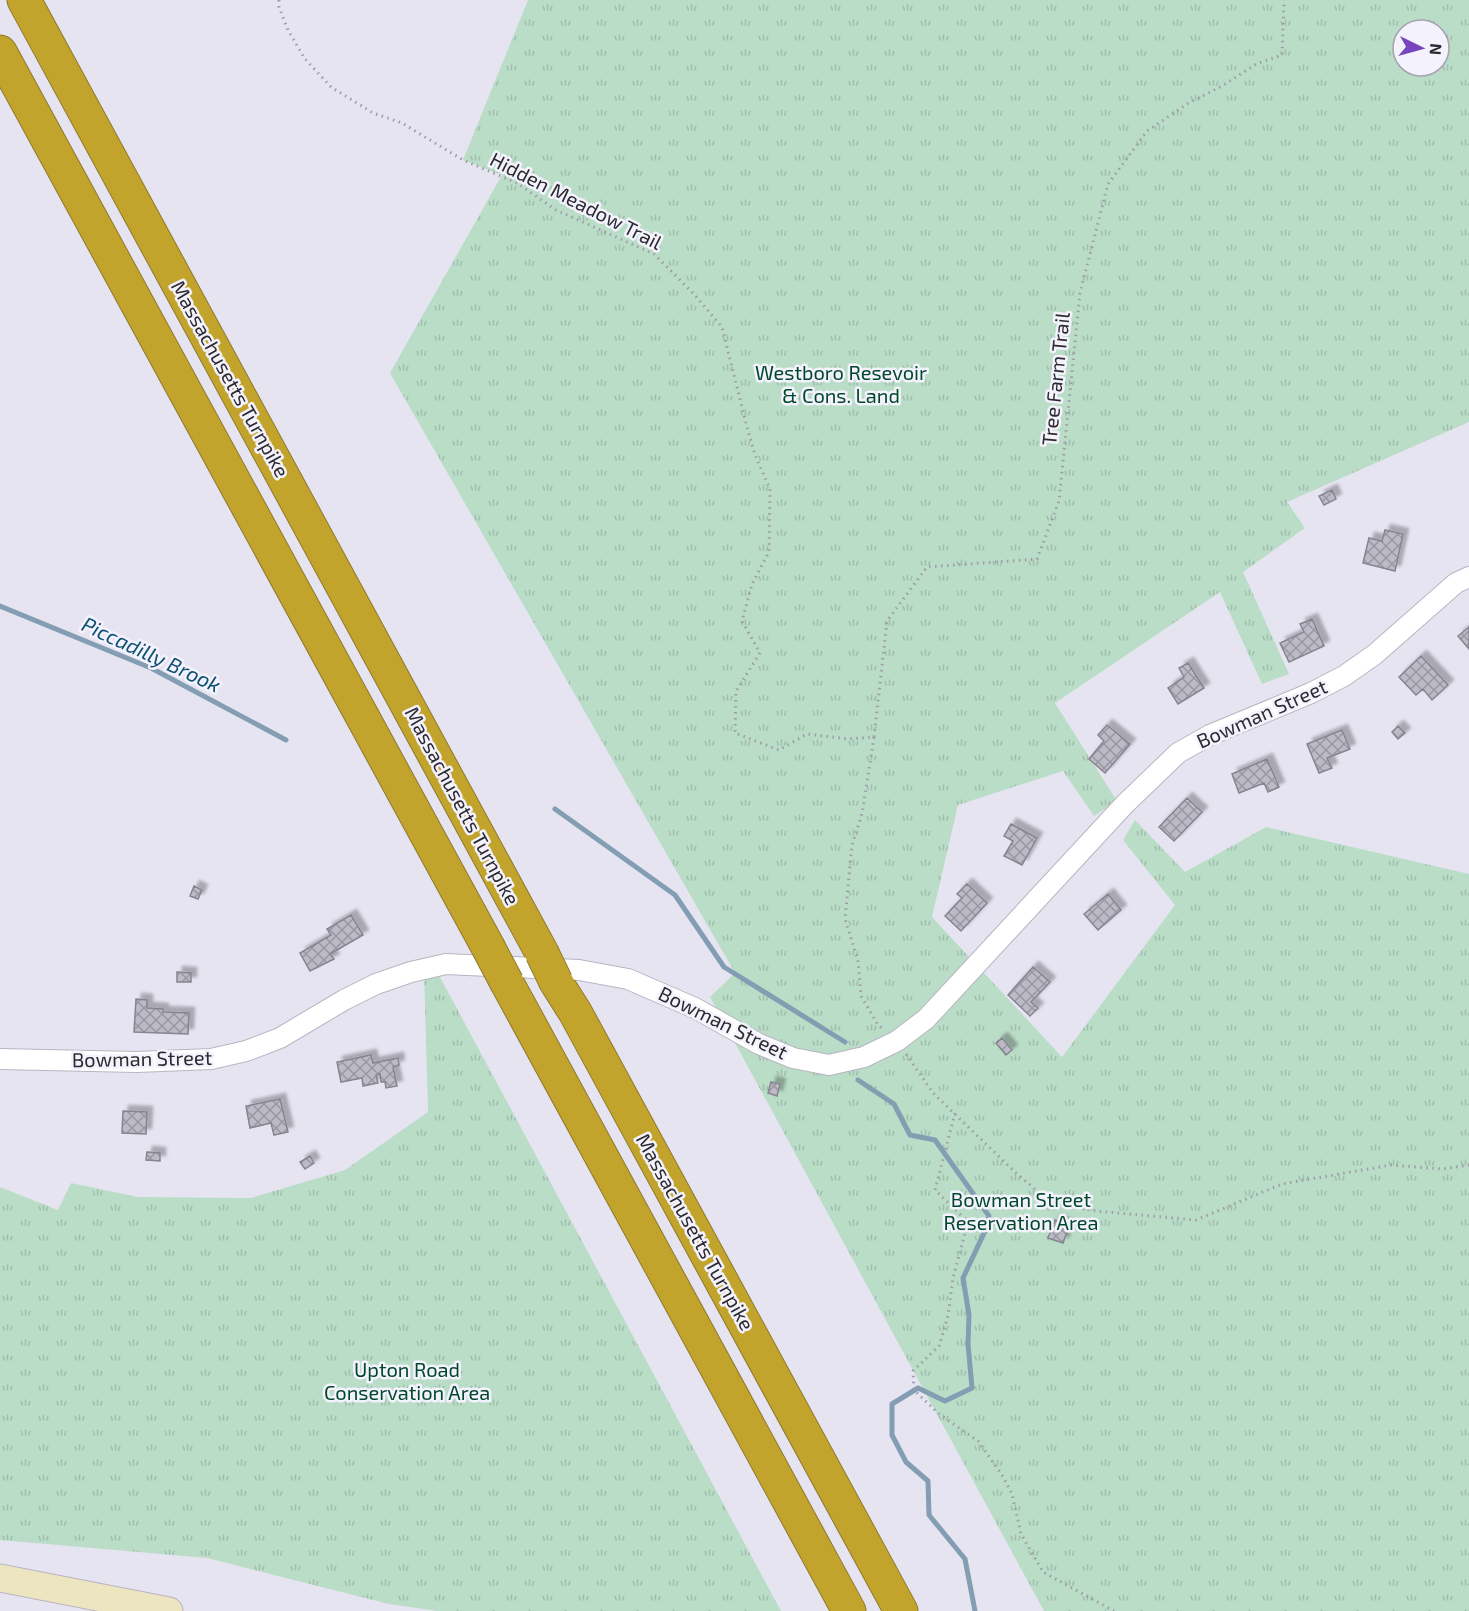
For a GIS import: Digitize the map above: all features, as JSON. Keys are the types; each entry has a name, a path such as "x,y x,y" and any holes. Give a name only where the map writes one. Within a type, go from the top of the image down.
{"highway":[{"name":"Massachusetts Turnpike","path":"24,0 556,982 575,1012 901,1611"},
{"path":"0,52 849,1611"}],"main road":[{"path":"0,1578 169,1611"}],"street":[{"name":"Bowman Street","path":"0,1059 137,1062 211,1059 246,1051 280,1038 376,984 411,972 446,964 579,970 628,979 696,1008 793,1058 829,1065 864,1057 897,1041 926,1019 1109,821 1178,753 1210,735 1311,693 1344,676 1381,650 1456,583 1469,577"}],"path":[{"name":"Hidden Meadow Trail","path":"279,0 279,7 288,30 304,59 331,87 373,113 402,123 463,160 517,183 556,210 654,254 693,292 722,327 747,427 770,489 769,552 752,584 742,621 760,653 736,691 735,733 779,750 807,734 848,739 873,737"},
{"name":"Tree Farm Trail","path":"873,737 887,621 927,567 1037,558 1059,501 1080,293 1108,184 1147,131 1187,104 1222,87 1256,64 1282,55 1284,0"},
{"path":"873,737 862,814 852,845 845,919 858,960 861,996 878,1024 897,1041 933,1093 1016,1173 1050,1202 1096,1211 1196,1220 1282,1184 1391,1165 1442,1168 1469,1165"},
{"path":"955,1113 936,1190 968,1222 953,1278 948,1316 939,1346 913,1371 914,1390 939,1414 978,1441 1002,1475 1012,1494 1021,1534 1043,1572 1114,1611"}],"green space":[{"name":"Westboro Resevoir & Cons. Land","path":"528,0 1469,0 1469,422 1287,502 1305,528 1243,572 1289,674 1262,684 1220,592 1055,703 1117,801 1094,816 1063,771 958,805 932,917 1062,1057 1175,905 1123,840 1135,820 1185,872 1266,827 1469,874 1469,1611 1044,1611 710,997 735,973 390,373 502,175 463,160"},
{"name":"Upton Road Conservation Area","path":"434,966 781,1611 437,1611 389,1604 207,1558 0,1540 0,1187 58,1210 71,1183 138,1197 251,1198 345,1170 428,1112 424,972"}],"building":[{"path":"1332,490 1336,499 1324,505 1319,496"},
{"path":"1385,530 1403,534 1395,571 1363,563 1369,538 1382,541"},
{"path":"1312,619 1324,646 1289,662 1280,643 1304,632 1300,624"},
{"path":"1469,627 1469,649 1458,636"},
{"path":"1421,656 1448,685 1432,700 1423,689 1416,695 1399,677"},
{"path":"1188,663 1204,688 1178,704 1168,688 1184,677 1179,668"},
{"path":"1107,725 1130,744 1105,773 1089,759 1104,741 1098,735"},
{"path":"1398,726 1405,733 1398,739 1392,732"},
{"path":"1342,730 1350,749 1327,758 1332,768 1319,773 1307,744"},
{"path":"1267,759 1279,787 1268,792 1264,783 1239,793 1232,774"},
{"path":"1187,798 1202,812 1174,841 1159,827"},
{"path":"1011,824 1037,838 1022,865 1004,856 1013,841 1004,836"},
{"path":"967,884 987,903 961,931 945,916 962,898 957,894"},
{"path":"194,886 202,890 198,899 190,896"},
{"path":"1108,894 1121,910 1098,930 1084,914"},
{"path":"351,915 363,935 330,954 334,959 310,971 300,953 331,935 327,929"},
{"path":"1033,967 1050,982 1031,1002 1038,1008 1030,1016 1008,995"},
{"path":"177,972 191,973 191,982 177,982"},
{"path":"136,999 147,1000 147,1008 163,1009 163,1012 189,1013 188,1034 134,1032"},
{"path":"1002,1038 1012,1050 1006,1055 996,1043"},
{"path":"371,1055 373,1063 398,1058 399,1065 393,1067 397,1086 386,1088 385,1082 381,1082 380,1074 376,1075 378,1083 363,1086 362,1078 341,1082 337,1062"},
{"path":"771,1082 780,1084 777,1096 768,1093"},
{"path":"280,1099 288,1132 274,1135 271,1123 250,1128 246,1106"},
{"path":"123,1111 147,1112 146,1134 122,1133"},
{"path":"147,1152 160,1153 160,1161 146,1160"},
{"path":"310,1156 314,1163 305,1169 300,1162"},
{"path":"1055,1220 1069,1226 1063,1243 1048,1238"}],"waterway":[{"name":"Piccadilly Brook","path":"0,606 151,668 286,740"},
{"name":"Piccadilly Brook","path":"555,809 675,895 724,967 845,1042"},
{"name":"Piccadilly Brook","path":"858,1080 894,1104 910,1135 935,1140 989,1216 986,1229 963,1278 969,1315 968,1344 972,1388 945,1401 918,1388 892,1404 892,1435 906,1462 928,1481 929,1515 965,1559 975,1611"}],"park label":[{"name":"Bowman Street Reservation Area","path":"1021,1212"}]}
